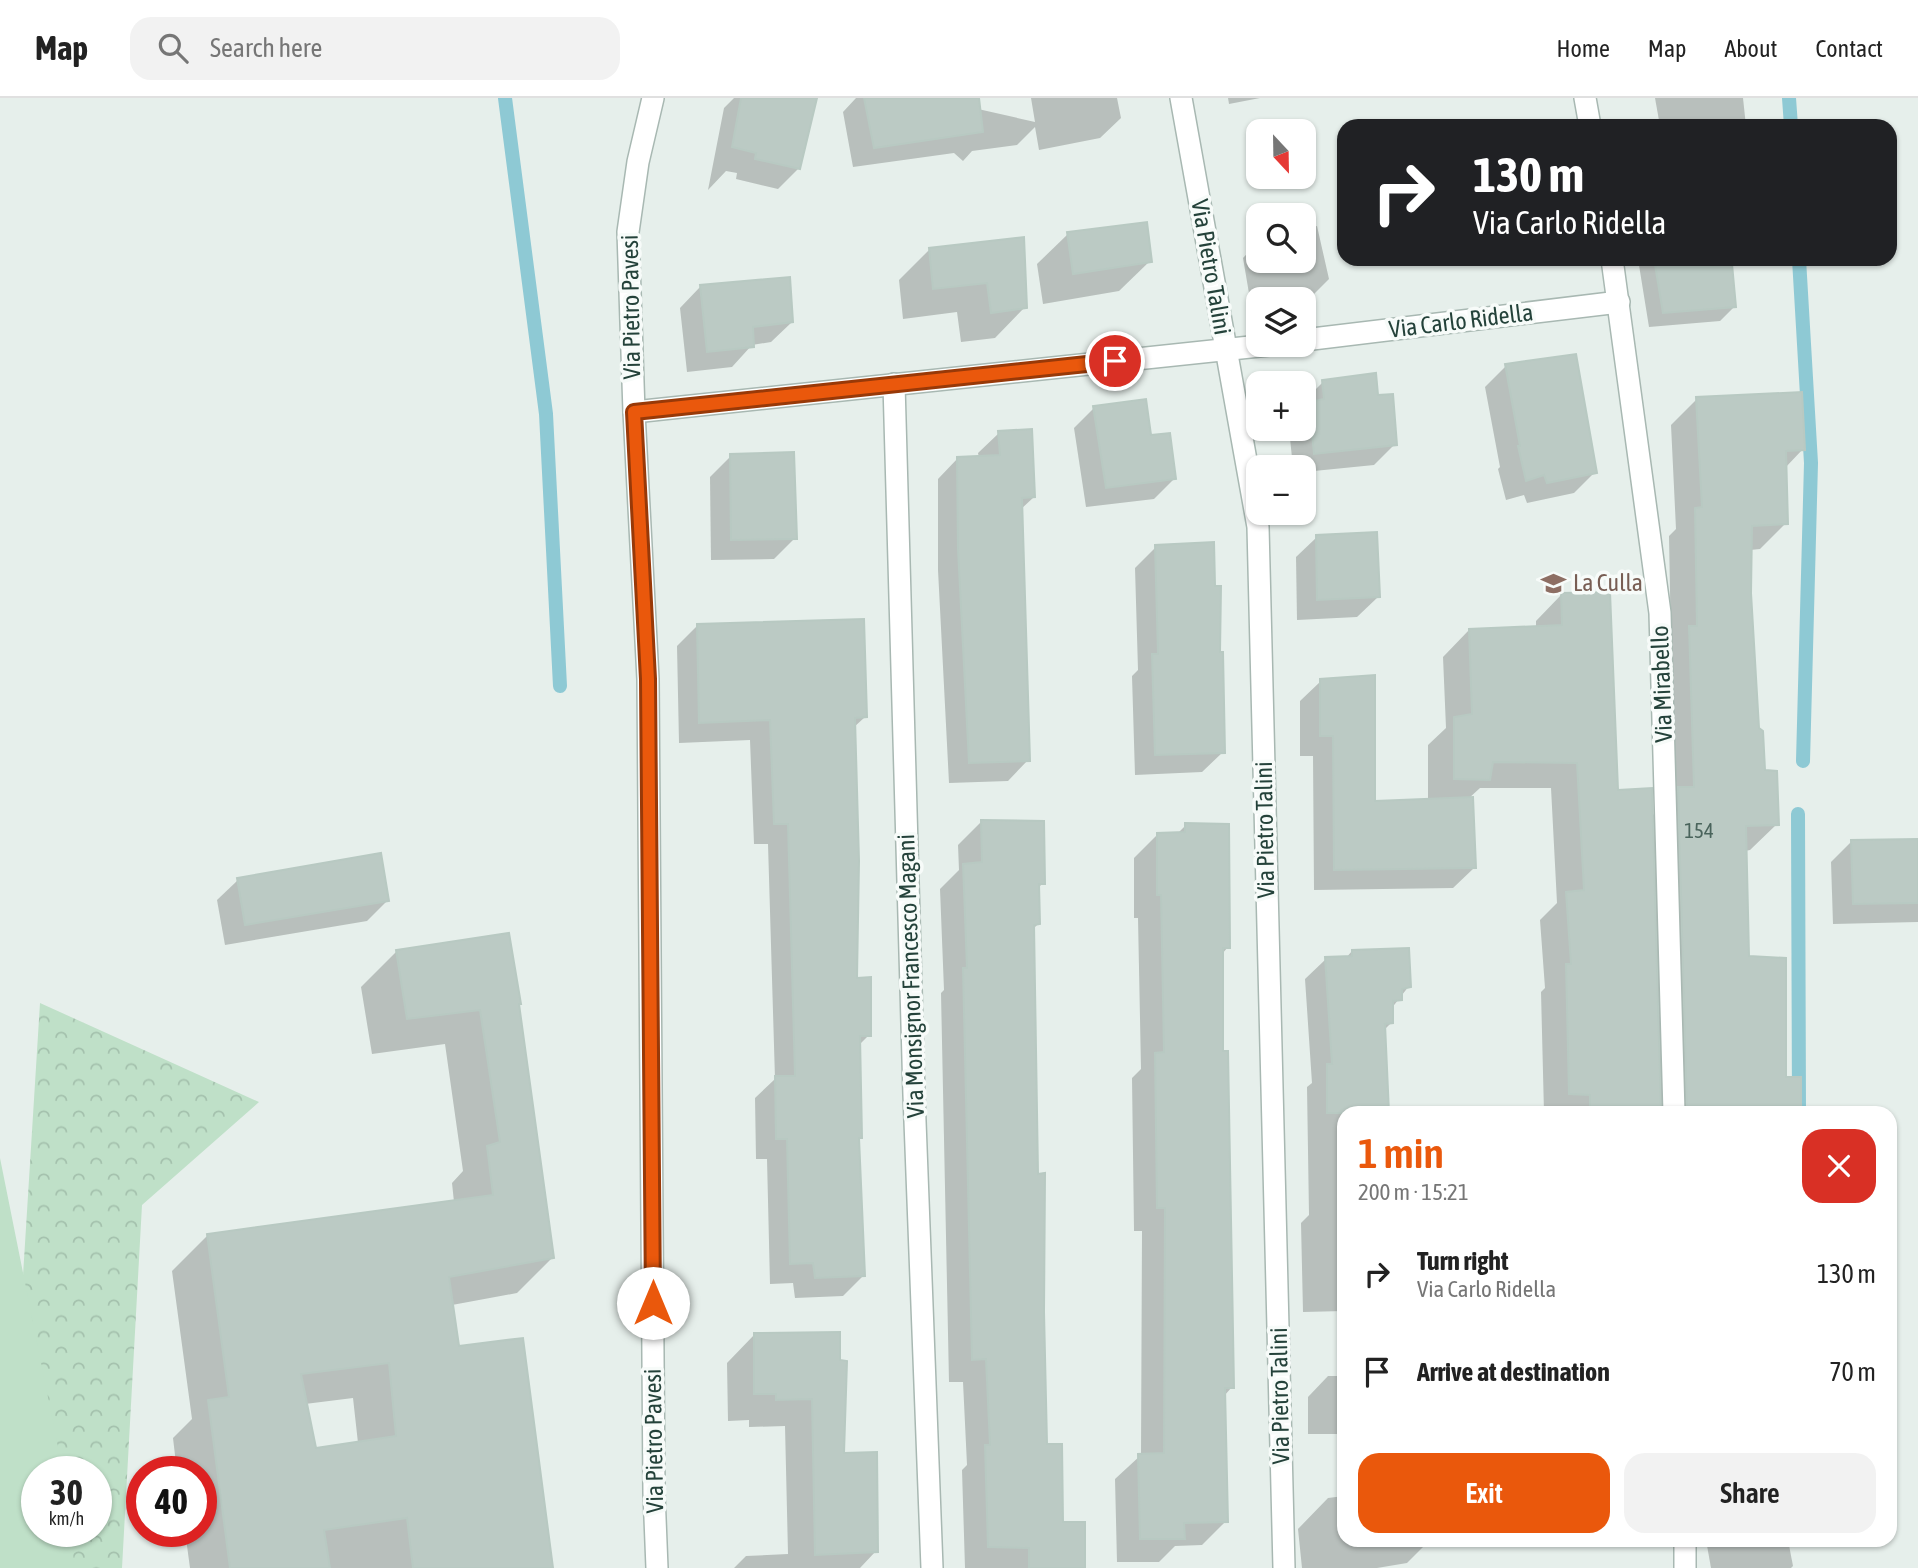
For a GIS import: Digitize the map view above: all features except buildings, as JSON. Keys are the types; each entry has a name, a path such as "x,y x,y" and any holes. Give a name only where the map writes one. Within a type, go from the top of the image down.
{"street":[{"name":"Via Pietro Pavesi","path":"653,98 628,232 648,679 654,1493 657,1568"},
{"name":"Via Pietro Talini","path":"1181,98 1258,527 1284,1568"},
{"path":"1585,98 1589,119"},
{"name":"Via Mirabello","path":"1613,266 1660,613 1674,1106"},
{"name":"Via Carlo Ridella","path":"1316,340 1619,302"},
{"path":"634,412 1246,348"},
{"name":"Via Monsignor Francesco Magani","path":"894,384 914,1081 932,1568"},
{"path":"1685,1547 1685,1568"}],"green space":[{"path":"40,1003 259,1102 142,1205 128,1456 126,1456 122,1568 0,1568 0,1454 12,1452"},
{"path":"0,1158 60,1456 21,1456 21,1547 73,1547 74,1568 0,1568"}],"waterway":[{"path":"505,98 546,414 560,686"},
{"path":"1789,98 1790,119"},
{"path":"1799,266 1811,463 1803,761"},
{"path":"1798,814 1799,1106"}],"place":[{"name":"La Culla","path":"1553,583"}],"route":[{"path":"653,1303 648,679 634,412 1115,361"}]}
